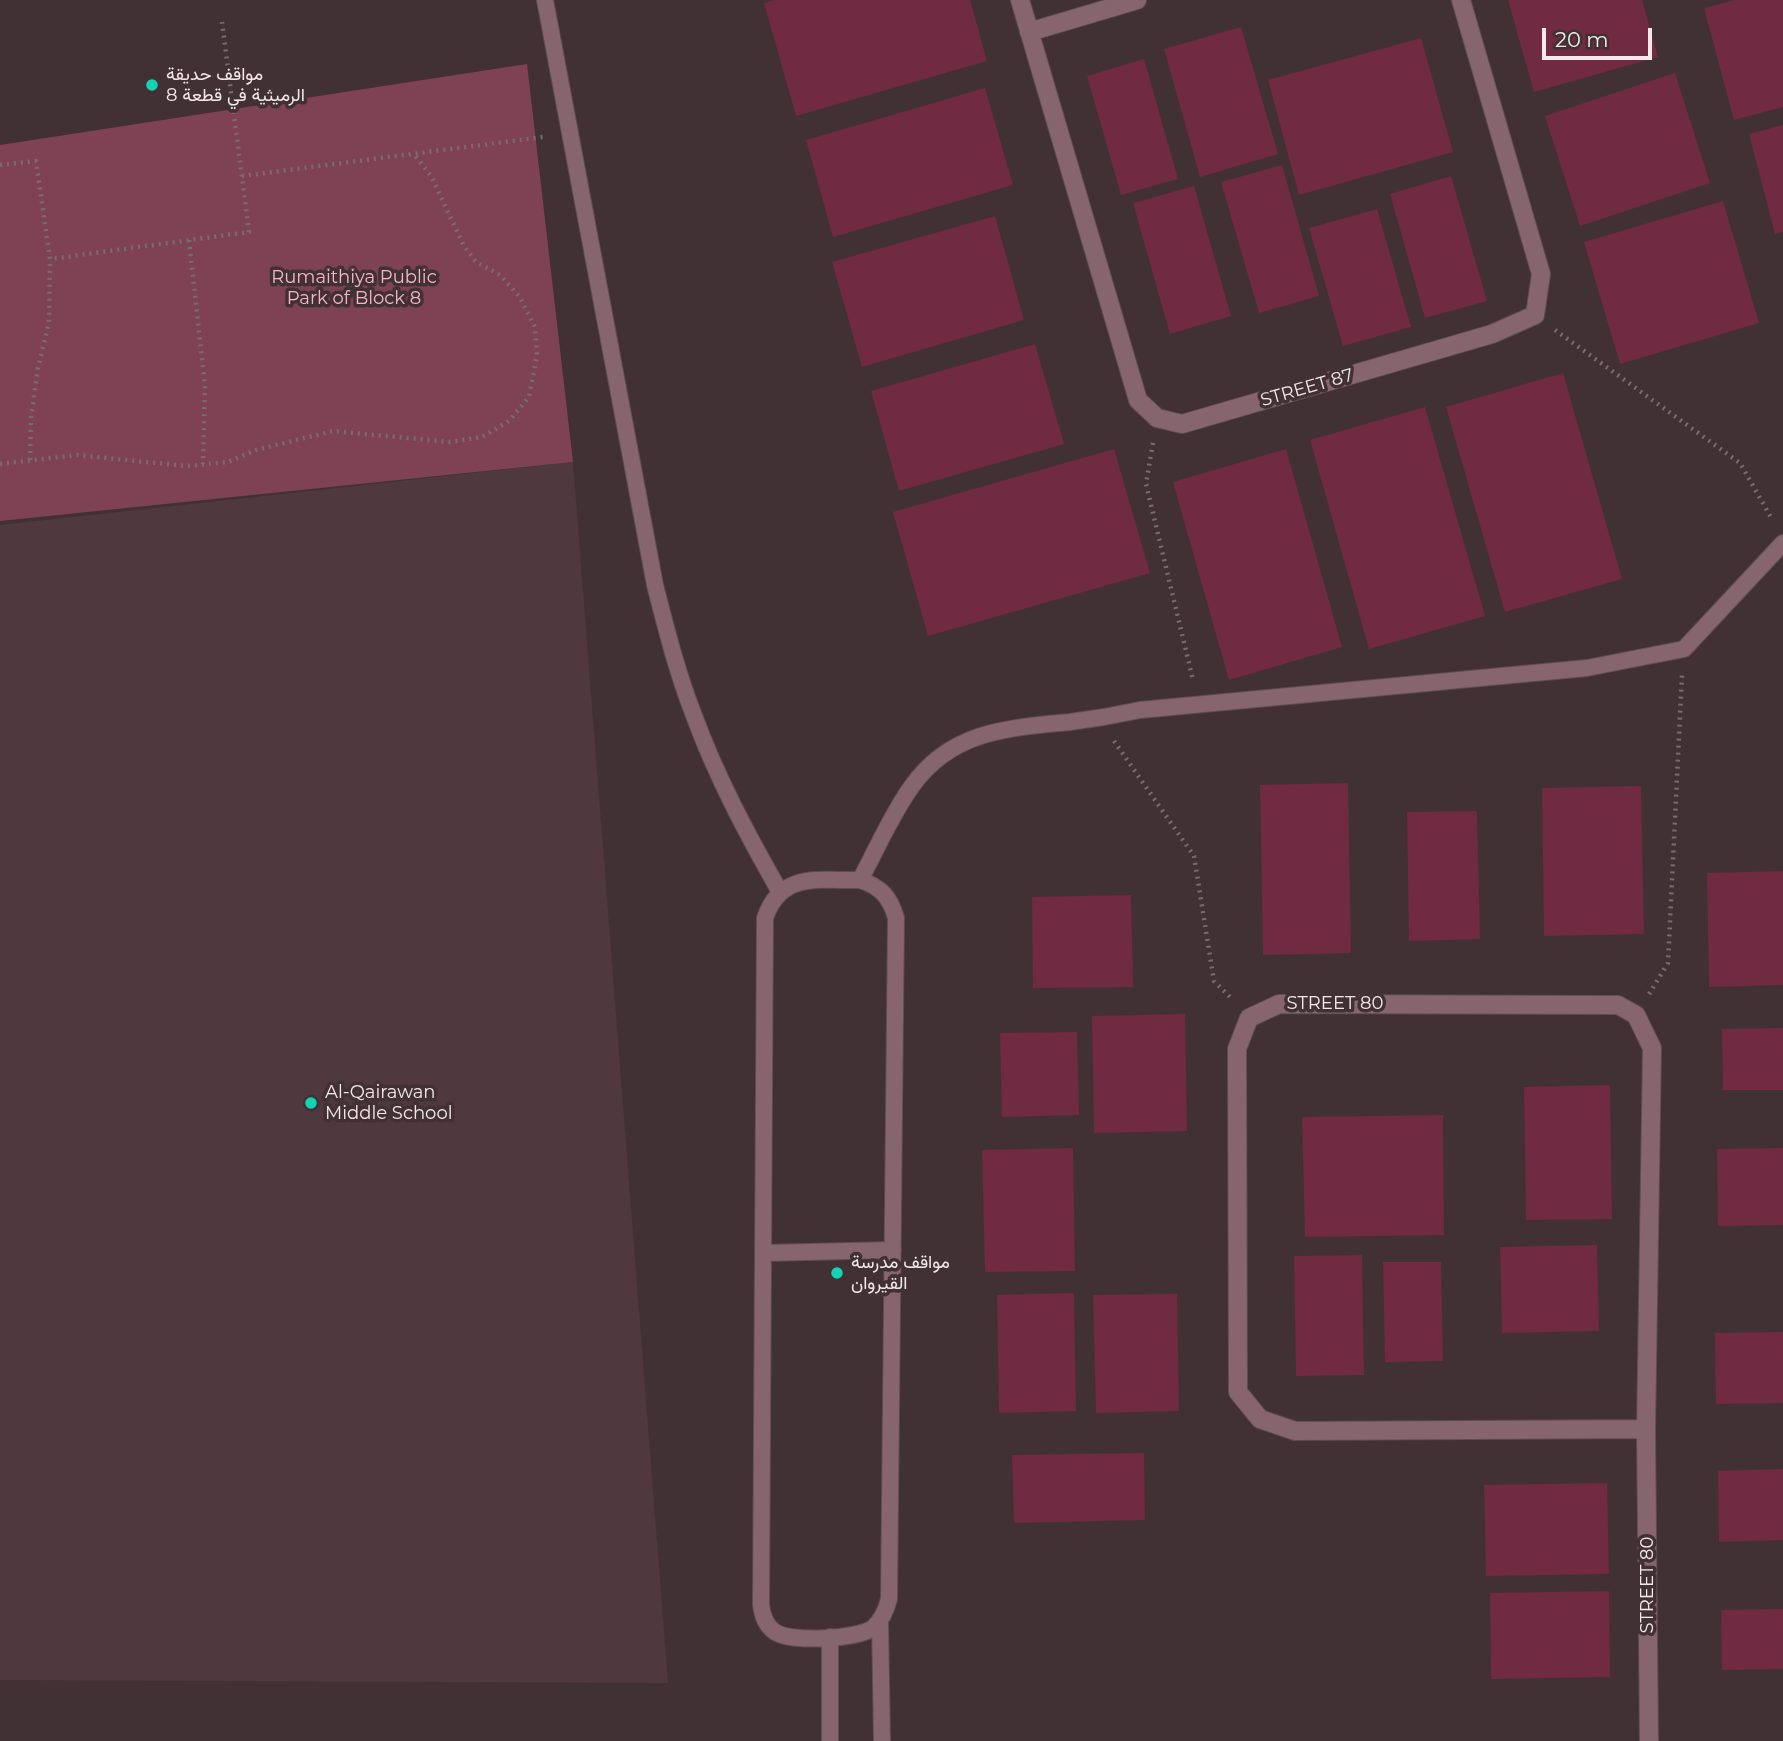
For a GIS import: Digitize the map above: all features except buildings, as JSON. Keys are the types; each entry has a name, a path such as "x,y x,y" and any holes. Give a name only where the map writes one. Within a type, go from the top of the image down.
{"street":[{"path":"1020,0 1138,400 1157,418"},
{"path":"1029,32 1137,0"},
{"path":"1461,0 1541,274 1535,315"},
{"name":"STREET 87","path":"1157,418 1182,424 1492,334 1535,315"},
{"name":"STREET 80","path":"1249,1018 1279,1004 1618,1005 1636,1015 1652,1048 1646,1429 1649,1741"},
{"path":"1249,1018 1237,1049 1238,1392 1260,1419 1295,1431 1646,1429"}],"lane":[{"path":"545,0 655,585 672,650 692,712 718,774 747,834 780,892"},
{"path":"860,880 912,785 948,751 972,738 997,730 1098,719 1140,710 1587,668 1684,649 1783,543"},
{"path":"880,1621 860,1634 788,1637 776,1633 762,1615 765,918 770,904 780,892 791,884 805,881 860,880 873,885 885,893 896,918 889,1599 880,1621 882,1741"},
{"path":"764,1253 893,1251"},
{"path":"830,1637 830,1741"}],"path":[{"path":"50,259 250,232 222,22"},
{"path":"242,176 571,134"},
{"path":"0,464 77,455 186,466 228,462 256,450 333,431 450,442 482,437 509,421 528,397 537,355 536,327 519,296 500,275 476,262 464,246 431,176 414,154"},
{"path":"0,165 36,161 50,259 49,323 38,368 31,417 30,460"},
{"path":"190,240 205,386 204,464"},
{"path":"1535,315 1740,463 1777,527"},
{"path":"1157,418 1146,484 1199,705"},
{"path":"1636,1015 1668,962 1684,649"},
{"path":"1098,719 1194,856 1214,981 1249,1018"}],"shaded area":[{"name":"Al-Qairawan Middle School","path":"573,462 668,1683 0,1680 0,525"}],"green space":[{"name":"Rumaithiya Public Park of Block 8","path":"527,64 573,462 0,521 0,145"}],"place":[{"name":"مواقف حديقة الرميثية في قطعة 8","path":"152,85"},
{"name":"Al-Qairawan Middle School","path":"311,1103"},
{"name":"مواقف مدرسة القيروان","path":"837,1273"}]}
